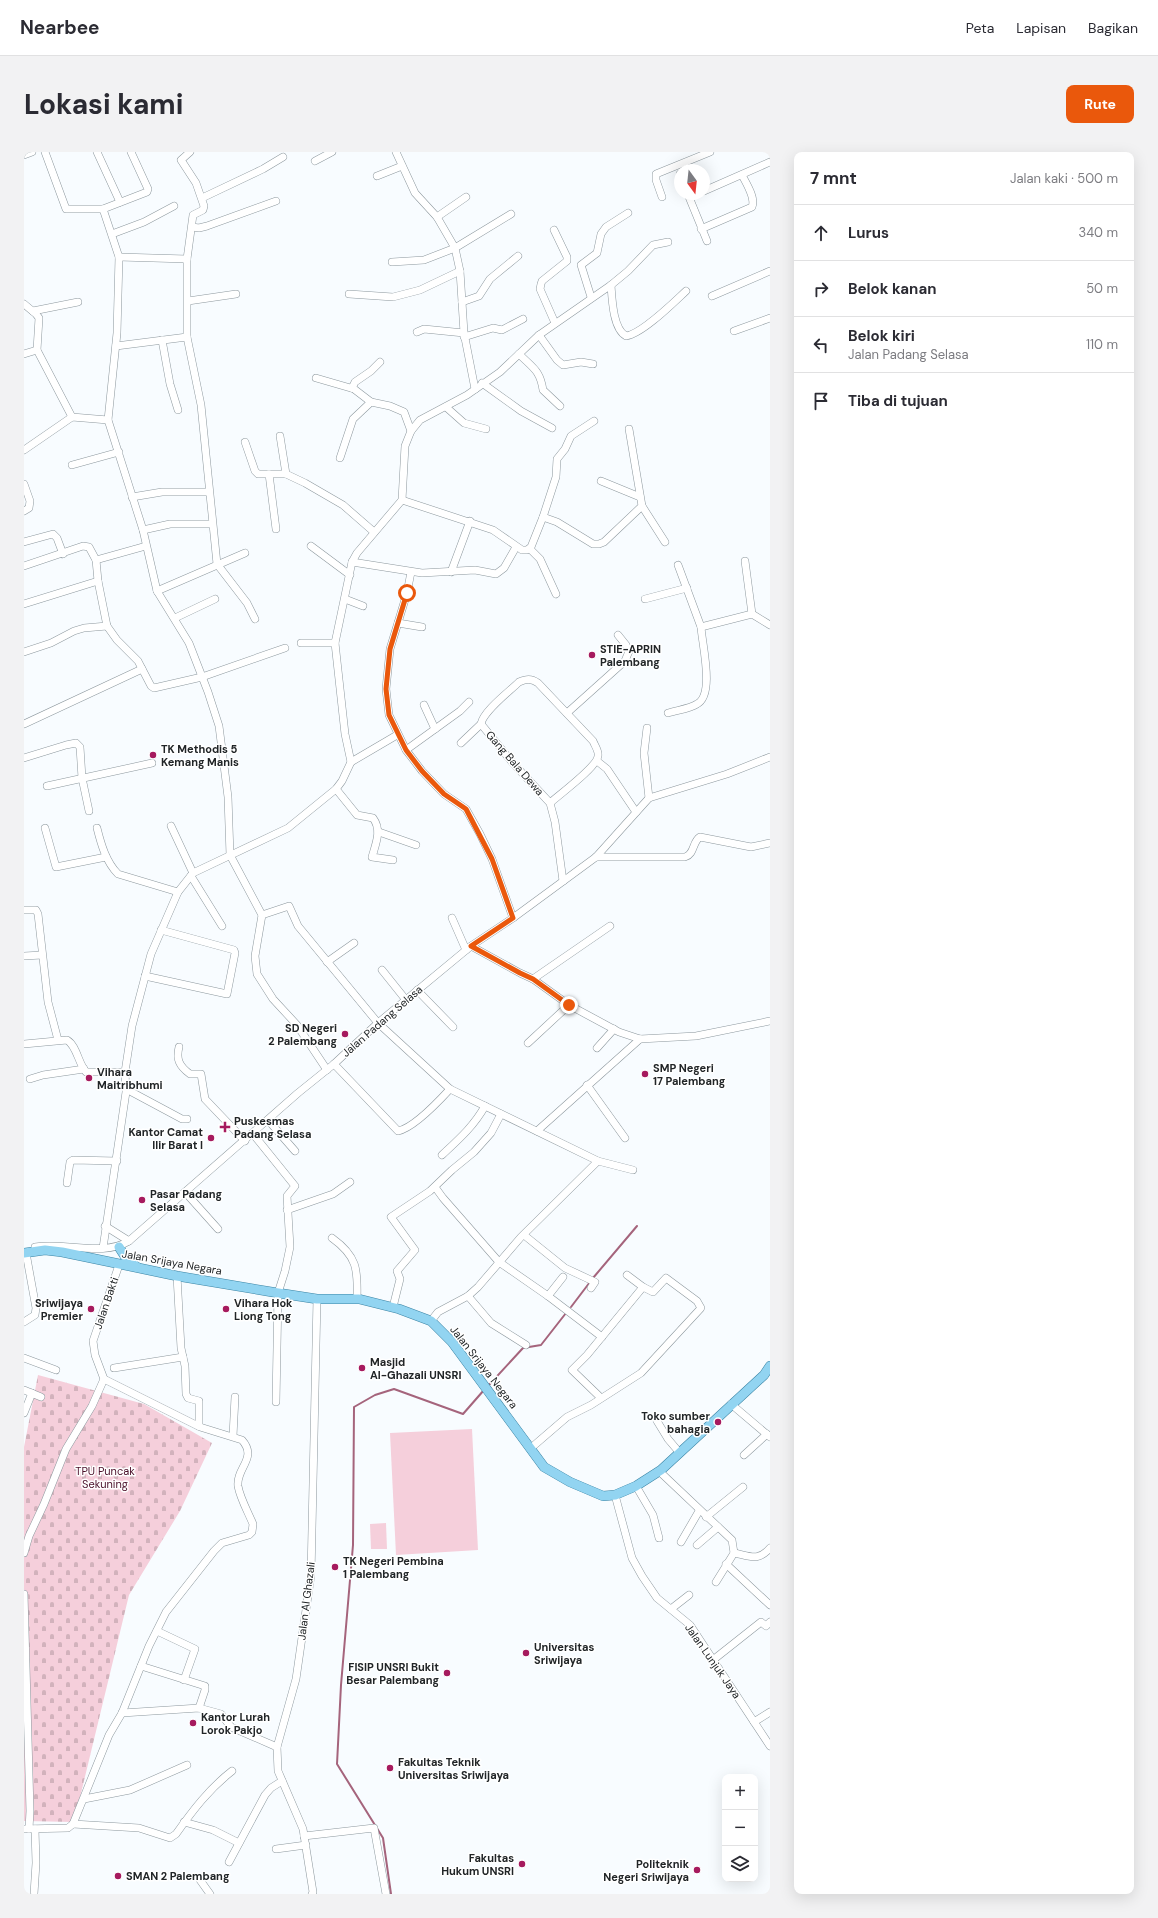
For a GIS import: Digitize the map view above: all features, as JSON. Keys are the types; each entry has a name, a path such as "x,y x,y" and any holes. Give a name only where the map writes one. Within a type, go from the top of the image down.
{"main road":[{"path":"119,1247 126,1258 138,1268"},
{"name":"Jalan Srijaya Negara","path":"25,1252 45,1250 56,1251 177,1276 317,1299 357,1299 393,1307 431,1322 452,1342 544,1467 570,1482 603,1496 615,1495 636,1486 659,1471 731,1404 766,1378 770,1366"}],"street":[{"path":"24,155 32,152"},
{"path":"45,152 66,209 103,209 147,192 148,189 131,152"},
{"path":"97,152 120,202"},
{"path":"190,152 183,157 181,161 196,183 204,208 193,215 187,259 187,337 201,405 217,564 247,603 255,619"},
{"path":"315,161 332,152"},
{"path":"396,152 415,193 437,217 455,248 460,271 464,335 475,389"},
{"path":"662,197 656,180 656,174 710,152"},
{"path":"202,198 263,169 283,157"},
{"path":"710,188 770,162"},
{"path":"377,176 402,166"},
{"path":"701,229 752,207 753,202 742,175"},
{"path":"437,217 466,197"},
{"path":"692,200 701,229 707,241"},
{"path":"192,227 199,228 207,226 276,201"},
{"path":"112,234 144,222 174,206"},
{"path":"103,209 119,257 116,346 108,420 142,530 157,591 189,643 219,726 225,762 230,855 262,915 255,956 258,978 297,1025 327,1070"},
{"path":"591,297 581,264 597,253 601,234 606,227 628,213"},
{"path":"392,262 424,260 455,248 512,214"},
{"path":"554,230 567,257 567,261 542,281 540,289 555,323"},
{"path":"351,762 345,734 335,643 352,562 357,552 402,500 405,446 411,431 420,420 446,407 500,372 539,335 591,297 611,285 628,271 653,245 668,242"},
{"path":"462,302 479,296 490,279 518,256"},
{"path":"119,257 187,259"},
{"path":"349,294 393,297 420,290 460,271"},
{"path":"712,296 770,271"},
{"path":"611,285 614,316 623,334 626,336 637,332 686,291"},
{"path":"188,301 236,294"},
{"path":"33,311 78,302"},
{"path":"24,304 36,314 39,322 37,350 72,417"},
{"path":"734,331 770,318"},
{"path":"417,332 424,329 464,335 493,328 502,330 523,319"},
{"path":"539,335 557,360 563,365 581,362 594,364"},
{"path":"116,346 187,337"},
{"path":"162,340 170,384 178,410"},
{"path":"24,354 37,350"},
{"path":"519,354 538,373 541,378 542,390 560,406"},
{"path":"352,388 355,382 380,362"},
{"path":"316,378 352,388 371,402 398,408 404,412 411,431"},
{"path":"482,383 521,411 552,428"},
{"path":"340,458 353,419 371,402"},
{"path":"446,407 464,423 486,430"},
{"path":"25,447 72,417 108,420"},
{"path":"530,549 543,517 556,477 557,459 565,449 571,436 594,421"},
{"path":"628,429 642,506 665,542"},
{"path":"280,436 286,474"},
{"path":"246,442 255,471 258,474 286,474 305,483 343,505 374,532"},
{"path":"72,465 119,452"},
{"path":"269,474 276,529"},
{"path":"601,481 640,497"},
{"path":"24,484 30,501 28,508 24,511"},
{"path":"132,497 162,492 209,492"},
{"path":"402,500 470,521 502,535 522,550 530,549"},
{"path":"543,517 557,522 593,544 599,544 604,542 642,506"},
{"path":"451,572 470,521"},
{"path":"142,530 170,524 212,524"},
{"path":"24,542 53,534 57,538 63,554"},
{"path":"24,566 87,546 89,547 96,560 98,581 107,626 117,640 138,661 151,686 154,688 202,677 285,648"},
{"path":"96,560 146,546"},
{"path":"311,546 350,574"},
{"path":"352,562 411,572 437,574 476,570 496,574 504,568 516,547"},
{"path":"530,549 540,559 556,594"},
{"path":"157,591 245,553"},
{"path":"745,561 750,586 752,614"},
{"path":"668,713 698,704 704,697 708,682 701,627 678,565"},
{"path":"411,572 407,593 390,649 386,689 389,715 397,735 406,750 444,794 466,809 492,859 513,918"},
{"path":"24,604 98,581"},
{"path":"645,599 687,588"},
{"path":"175,618 215,599"},
{"path":"345,599 363,606"},
{"path":"701,627 752,614 770,625"},
{"path":"398,623 422,627"},
{"path":"24,652 51,643 84,628 107,626"},
{"path":"567,713 625,661 629,651 618,635"},
{"path":"301,643 335,643"},
{"path":"24,724 142,669"},
{"name":"Gang Bala Dewa","path":"550,803 597,761 598,751 593,742 538,683 533,680 524,680 519,682 493,707 482,720 481,724 512,762 550,803 555,822 563,881"},
{"path":"406,750 460,711 469,702"},
{"path":"424,705 435,729"},
{"path":"461,743 481,724"},
{"path":"647,728 644,753 649,798 727,774 770,757"},
{"path":"103,1248 126,1089 125,1072 132,1026 151,954 178,892 192,875 230,855 288,828 336,789 342,781 351,762 397,735"},
{"path":"24,758 76,743 80,747 82,778 89,810"},
{"path":"597,761 607,769 636,812"},
{"path":"47,786 152,764"},
{"path":"336,789 357,815 373,818 379,832 372,857 393,860"},
{"name":"Jalan Padang Selasa","path":"25,1252 53,1245 103,1248 119,1247 129,1241 334,1064 378,1023 468,948 513,918 596,858 649,798"},
{"path":"171,826 192,875 222,926"},
{"path":"45,828 56,867 106,856"},
{"path":"97,828 112,869 121,876 178,892"},
{"path":"379,832 416,845"},
{"path":"596,858 685,857 691,853 696,840 700,837 751,847 770,843"},
{"path":"262,915 289,906 298,926 378,1023 450,1089 598,1161 633,1170"},
{"path":"24,910 36,910 38,913 48,1002 58,1040"},
{"path":"452,918 468,948 533,979 569,1005 614,1029 640,1039 696,1036 770,1021"},
{"path":"533,979 610,926"},
{"path":"145,976 227,994 235,953 234,950 161,930"},
{"path":"327,962 354,943"},
{"path":"24,956 42,955"},
{"path":"382,970 406,1000"},
{"path":"417,990 453,1027"},
{"path":"528,1043 569,1005"},
{"path":"597,1048 614,1029"},
{"path":"537,1131 640,1039"},
{"path":"24,1044 58,1040 69,1041 84,1069 89,1072 125,1072"},
{"path":"178,1047 178,1062 190,1074 201,1074 205,1099 245,1141"},
{"path":"334,1064 398,1131 405,1128 432,1107 450,1089"},
{"path":"30,1079 43,1075 84,1069"},
{"path":"587,1085 625,1138"},
{"path":"126,1089 182,1119 187,1119"},
{"path":"442,1155 463,1136 478,1118 485,1106"},
{"path":"393,1307 400,1279 398,1271 415,1250 391,1217 435,1187 452,1170 474,1152 491,1133 501,1114"},
{"path":"268,1120 295,1151"},
{"path":"253,1134 294,1184 293,1189 287,1196 287,1210 290,1223 290,1247 285,1271 278,1293 276,1402"},
{"path":"68,1183 70,1162 73,1160 116,1161"},
{"path":"431,1322 438,1312 468,1296 524,1235 598,1161"},
{"path":"287,1210 333,1194 350,1182"},
{"path":"435,1187 499,1262 548,1296 602,1337"},
{"path":"185,1192 218,1230"},
{"path":"105,1226 129,1241"},
{"path":"524,1235 565,1268 595,1282 591,1288"},
{"path":"332,1238 346,1249 356,1265 357,1299"},
{"path":"24,1322 35,1315 36,1308 25,1252"},
{"name":"Jalan Bakti","path":"104,1379 95,1355 93,1341 119,1265"},
{"path":"530,1448 567,1417 641,1373 701,1308 698,1301 666,1278 653,1292 643,1287 627,1275"},
{"path":"177,1276 181,1348 186,1396 189,1399 199,1401 199,1426"},
{"path":"548,1296 562,1277"},
{"path":"600,1398 572,1370 602,1337 643,1287"},
{"path":"468,1296 491,1323 526,1345"},
{"name":"Jalan Al Ghazali","path":"312,1894 314,1892 304,1836 278,1771 277,1747 296,1679 311,1575 317,1299"},
{"path":"114,1368 183,1357"},
{"path":"24,1358 56,1370"},
{"path":"24,1553 29,1536 44,1504 66,1449 92,1406 104,1379 199,1426 213,1432 233,1436 242,1440 247,1448 248,1457 238,1483 253,1524 252,1532 244,1537 222,1543 170,1605 141,1666 122,1713 109,1735 84,1799 71,1826"},
{"path":"24,1390 41,1397"},
{"path":"24,1413 32,1393"},
{"path":"233,1436 235,1397"},
{"path":"731,1404 768,1436 744,1455"},
{"path":"657,1421 668,1440 679,1452"},
{"path":"659,1471 699,1511 732,1540 734,1553 716,1582"},
{"path":"636,1486 653,1515 658,1538"},
{"path":"706,1517 742,1487"},
{"name":"Jalan Lunjuk Jaya","path":"615,1495 632,1558 657,1598 690,1625 770,1746"},
{"path":"681,1542 699,1511"},
{"path":"697,1545 718,1527"},
{"path":"734,1553 757,1558 764,1555 770,1548"},
{"path":"726,1564 770,1605"},
{"path":"24,1594 30,1810 29,1829 36,1863 34,1894"},
{"path":"671,1610 689,1595"},
{"path":"713,1660 761,1623 766,1626 770,1622"},
{"path":"157,1631 195,1649 184,1680"},
{"path":"141,1666 205,1687 199,1708"},
{"path":"122,1713 199,1708 221,1714 231,1727 277,1747"},
{"path":"754,1722 770,1712"},
{"path":"84,1799 130,1790 187,1765"},
{"path":"29,1829 71,1826 139,1828 168,1839 174,1836 202,1797 216,1783 232,1771"},
{"path":"229,1862 265,1795 271,1788 282,1781"},
{"path":"184,1822 213,1830 239,1843"},
{"path":"304,1836 374,1828 386,1894"},
{"path":"276,1849 306,1846"},
{"path":"200,1880 210,1894"}],"green space":[{"name":"TPU Puncak Sekuning","path":"38,1375 144,1404 212,1443 180,1511 129,1595 74,1822 24,1821 24,1447"},
{"path":"472,1429 478,1550 396,1555 390,1433"},
{"path":"386,1523 387,1549 371,1549 370,1524"}],"waterway":[{"path":"593,1278 637,1226"},
{"path":"571,1307 590,1282"},
{"path":"488,1386 523,1348 541,1345 566,1313"},
{"path":"391,1894 383,1838 337,1764 341,1685 353,1545 354,1407 375,1395 394,1389 463,1414 484,1390"}],"place":[{"name":"STIE-APRIN Palembang","path":"592,655"},
{"name":"TK Methodis 5 Kemang Manis","path":"153,755"},
{"name":"SD Negeri 2 Palembang","path":"345,1034"},
{"name":"SMP Negeri 17 Palembang","path":"645,1074"},
{"name":"Vihara Maitribhumi","path":"89,1078"},
{"name":"Puskesmas Padang Selasa","path":"225,1127"},
{"name":"Kantor Camat Ilir Barat I","path":"211,1138"},
{"name":"Pasar Padang Selasa","path":"142,1200"},
{"name":"Sriwijaya Premier","path":"91,1309"},
{"name":"Vihara Hok Liong Tong","path":"226,1309"},
{"name":"Masjid Al-Ghazali UNSRI","path":"362,1368"},
{"name":"Toko sumber bahagia","path":"718,1422"},
{"name":"TK Negeri Pembina 1 Palembang","path":"335,1567"},
{"name":"Universitas Sriwijaya","path":"526,1653"},
{"name":"FISIP UNSRI Bukit Besar Palembang","path":"447,1673"},
{"name":"Kantor Lurah Lorok Pakjo","path":"193,1723"},
{"name":"Fakultas Teknik Universitas Sriwijaya","path":"390,1768"},
{"name":"Fakultas Hukum UNSRI","path":"522,1864"},
{"name":"Politeknik Negeri Sriwijaya","path":"697,1870"},
{"name":"SMAN 2 Palembang","path":"118,1876"}],"route":[{"path":"407,593 390,649 386,689 389,715 397,735 422,771 444,794 466,809 492,859 513,918 471,946 533,979 569,1005"}]}
